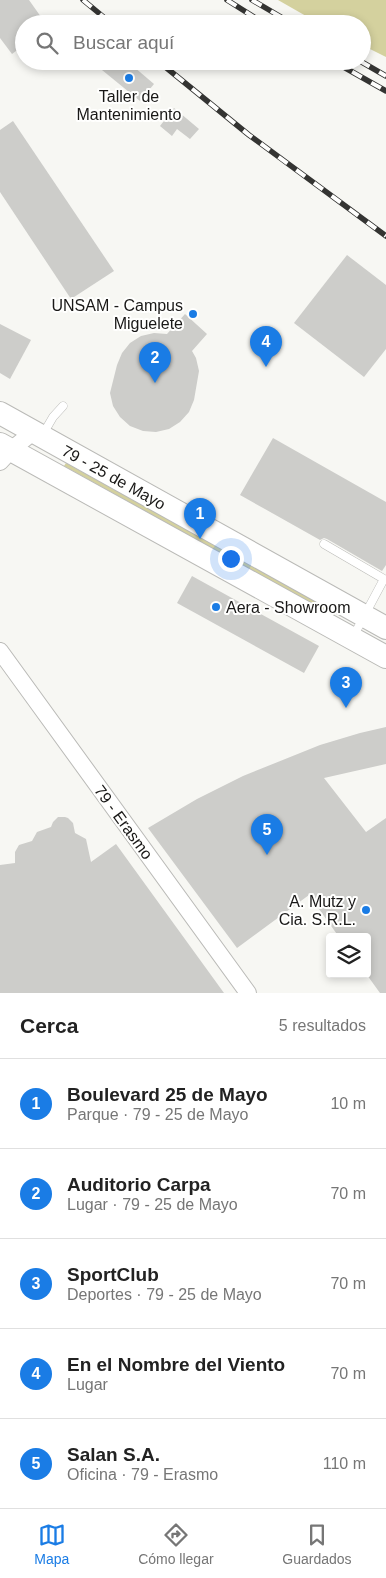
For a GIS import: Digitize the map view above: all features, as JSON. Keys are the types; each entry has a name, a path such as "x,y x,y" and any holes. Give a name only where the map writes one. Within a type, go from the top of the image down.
{"main road":[{"name":"79 - 25 de Mayo","path":"0,414 386,628"},
{"name":"79 - 25 de Mayo","path":"4,452 386,657"}],"street":[{"path":"4,452 33,432"},
{"name":"79 - Erasmo","path":"0,651 248,993"}],"lane":[{"path":"33,432 46,429 53,417 63,406"},
{"path":"324,544 384,579 352,638"}],"shaded area":[{"path":"278,0 386,0 386,57 371,50 371,15 304,15"},
{"path":"66,463 336,612 334,616 64,466"}],"building":[{"path":"0,0 29,0 40,15 15,15 15,52 12,54 0,38"},
{"name":"Taller de Mantenimiento","path":"102,70 138,70 154,84 140,101"},
{"path":"174,108 199,129 190,139 177,129 172,136 160,126"},
{"path":"13,121 114,271 71,299 0,192 0,130"},
{"path":"347,255 386,285 386,349 364,377 294,323"},
{"path":"185,314 207,334 192,351 199,371 194,400 189,412 180,422 169,429 156,432 143,431 130,426 120,417 113,406 110,393 122,353 130,343 141,336 154,333 167,334"},
{"path":"0,324 31,340 10,379 0,373"},
{"path":"273,438 386,502 386,565 382,571 327,539 320,540 240,495"},
{"path":"192,576 319,646 304,673 177,603"},
{"path":"386,727 386,764 324,778 366,832 386,818 386,993 380,993 369,978 371,978 371,933 336,933 309,895 237,948 148,828 197,799 243,776 320,745"},
{"path":"58,817 68,818 73,823 75,833 86,839 91,862 116,844 224,993 0,993 0,865 15,863 15,852 19,845 32,841 37,832 51,827"}],"railway":[{"path":"83,0 101,15"},
{"path":"227,0 251,15"},
{"path":"252,0 278,15"},
{"path":"371,67 386,76"},
{"path":"169,70 249,135 386,236"},
{"path":"349,70 386,91"}],"place":[{"name":"Taller de Mantenimiento","path":"129,78"},
{"name":"UNSAM - Campus Miguelete","path":"193,314"},
{"name":"En el Nombre del Viento","path":"266,367"},
{"name":"Auditorio Carpa","path":"155,383"},
{"name":"Boulevard 25 de Mayo","path":"200,539"},
{"name":"Aera - Showroom","path":"216,607"},
{"name":"SportClub","path":"346,708"},
{"name":"Salan S.A.","path":"267,855"},
{"name":"A. Mutz y Cia. S.R.L.","path":"366,910"}]}
